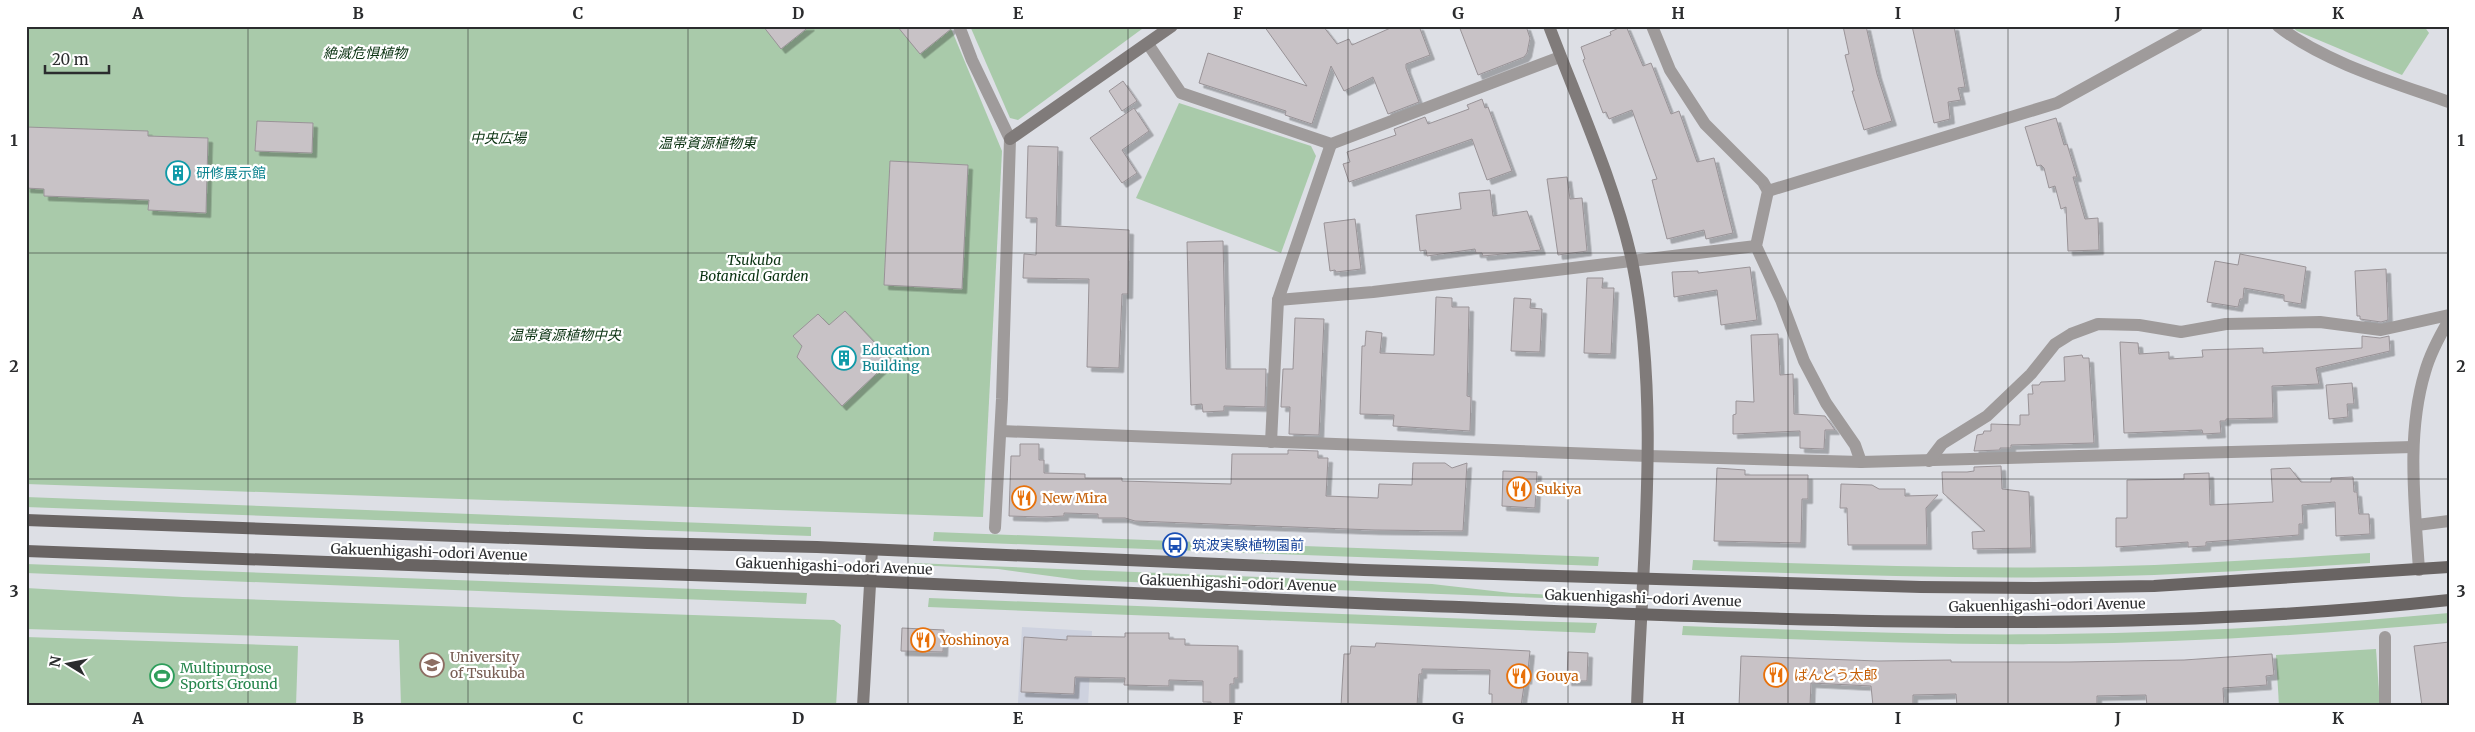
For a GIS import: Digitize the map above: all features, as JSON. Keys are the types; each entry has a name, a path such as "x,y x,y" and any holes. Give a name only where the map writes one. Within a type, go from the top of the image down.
{"main road":[{"name":"Gakuenhigashi-odori Avenue","path":"26,520 872,550 1364,570 2036,588 2214,584 2449,567"},
{"name":"Gakuenhigashi-odori Avenue","path":"26,551 870,582 1173,596 1916,621 2043,621 2286,614 2449,600"}],"street":[{"path":"959,26 972,60 1010,139 995,528"},
{"path":"1010,139 1172,26"},
{"path":"1549,26 1613,196 1632,261 1645,348 1648,456 1637,706"},
{"path":"1652,26 1670,70 1705,124 1763,182 1768,191 1756,246 1781,300 1804,361 1826,403 1856,445 1861,462"},
{"path":"1768,191 2057,103 2197,26"},
{"path":"2278,26 2290,36 2328,55 2371,74 2449,102"},
{"path":"1148,44 1181,93 1331,144 1560,57"},
{"path":"1271,442 1278,300 1331,144"},
{"path":"1278,300 1372,292 1756,246"},
{"path":"1929,460 1942,444 1986,416 2008,396 2031,374 2055,344 2071,334 2098,324 2139,325 2181,332 2226,324 2320,322 2381,330 2449,315"},
{"path":"2419,570 2413,447 2418,402 2425,372 2435,345 2449,320"},
{"path":"1000,432 1861,462 2413,447"},
{"path":"2417,525 2449,521"},
{"path":"863,706 872,550"},
{"path":"2384,637 2386,706"}],"shaded area":[{"path":"1022,627 1092,631 1088,706 1018,703"}],"green space":[{"name":"Tsukuba Botanical Garden","path":"26,26 950,26 1002,151 983,517 26,484"},
{"path":"970,26 1146,26 1018,120 1010,118"},
{"path":"2291,26 2424,26 2429,33 2402,75 2297,31"},
{"path":"1179,103 1311,146 1316,156 1281,253 1136,198"},
{"path":"26,497 811,527 811,536 26,507"},
{"path":"934,532 1599,557 1598,566 933,541"},
{"path":"2370,553 2370,563 2222,572 2111,576 1931,577 1692,570 1693,560 1931,567 2075,567 2186,564"},
{"path":"914,563 1432,584 1511,593 1595,597 1594,600 1080,580 998,569 914,565"},
{"path":"26,564 807,593 806,604 26,573"},
{"name":"University of Tsukuba","path":"26,588 183,597 834,620 841,625 836,706 401,706 399,640 26,629"},
{"path":"929,598 1597,623 1595,633 928,607"},
{"path":"2449,613 2449,623 2351,631 2154,642 1916,643 1682,635 1683,626 1963,634 2155,632 2302,625"},
{"name":"Multipurpose Sports Ground","path":"26,637 298,646 296,706 26,706"},
{"path":"2376,649 2380,706 2279,706 2276,655"}],"building":[{"path":"763,26 810,26 781,49"},
{"path":"897,26 951,26 951,29 920,54"},
{"path":"1264,26 1323,26 1337,44 1349,39 1352,45 1395,26 1419,26 1430,55 1406,64 1406,68 1419,102 1388,114 1373,77 1344,91 1331,66 1312,124 1285,115 1286,111 1199,83 1208,53 1307,86"},
{"path":"1459,26 1526,26 1530,38 1527,53 1524,57 1478,75"},
{"path":"1626,26 1643,66 1651,63 1671,114 1679,111 1697,162 1714,158 1733,233 1706,239 1704,230 1667,239 1652,180 1657,179 1632,110 1609,119 1606,112 1603,113 1583,60 1585,59 1581,47 1611,35 1610,32"},
{"path":"1843,26 1866,26 1877,74 1892,121 1864,130 1852,91 1854,91 1845,55 1849,54"},
{"path":"1912,26 1954,26 1965,87 1958,88 1961,100 1948,102 1950,119 1934,123"},
{"path":"1123,81 1137,101 1122,111 1109,91"},
{"path":"1482,99 1485,108 1488,107 1512,171 1487,180 1472,139 1349,182 1343,164 1350,162 1347,152 1396,135 1394,129 1425,117 1428,124 1469,109 1467,105"},
{"path":"1134,108 1149,131 1122,150 1137,173 1122,183 1090,138"},
{"path":"2056,118 2064,145 2067,144 2077,177 2073,177 2085,219 2098,218 2099,250 2068,251 2066,207 2061,209 2055,186 2049,188 2044,168 2041,165 2037,166 2025,127"},
{"path":"257,121 313,123 312,153 255,151"},
{"path":"26,127 148,131 148,136 208,138 206,213 148,210 149,200 44,196 44,189 26,188"},
{"path":"1028,146 1058,147 1056,226 1129,230 1128,294 1122,294 1119,368 1087,367 1089,279 1023,278 1024,254 1036,255 1037,218 1026,218"},
{"path":"890,161 968,165 962,289 884,285"},
{"path":"1567,177 1570,199 1582,198 1587,251 1558,255 1547,179"},
{"path":"1490,190 1493,216 1527,211 1541,250 1483,256 1482,253 1476,253 1475,249 1427,256 1426,250 1420,251 1416,215 1461,209 1459,193"},
{"path":"1355,219 1361,269 1330,271 1324,223"},
{"path":"1223,241 1226,369 1266,369 1265,407 1224,406 1224,411 1203,412 1202,404 1191,405 1187,242"},
{"path":"2240,254 2306,267 2301,304 2284,301 2284,295 2244,288 2243,299 2240,299 2238,307 2207,302 2215,261 2238,265"},
{"path":"1750,267 1757,320 1721,325 1717,290 1674,297 1672,272 1698,271 1698,273"},
{"path":"2386,269 2388,320 2381,322 2360,319 2360,316 2357,316 2355,271"},
{"path":"1587,278 1603,278 1602,288 1614,288 1611,354 1584,353"},
{"path":"1436,297 1452,298 1452,307 1469,307 1467,396 1471,397 1470,431 1393,426 1394,415 1360,414 1362,346 1365,346 1366,331 1382,333 1380,353 1434,355"},
{"path":"1514,298 1531,299 1530,308 1542,309 1540,352 1511,351"},
{"name":"Education Building","path":"845,311 891,360 842,406 797,357 802,346 793,336 818,314 829,325"},
{"path":"1295,318 1324,319 1319,435 1289,434 1290,407 1281,407 1283,369 1293,369"},
{"path":"1778,334 1780,375 1793,374 1794,414 1825,416 1835,430 1825,430 1824,449 1800,448 1800,431 1733,434 1733,415 1736,414 1736,401 1754,402 1751,335"},
{"path":"2362,336 2380,338 2389,336 2390,351 2316,368 2319,384 2272,386 2273,418 2226,419 2226,421 2220,421 2221,433 2203,434 2202,430 2124,433 2120,342 2138,343 2139,354 2169,352 2169,359 2203,357 2202,350 2263,348 2263,353 2362,348"},
{"path":"2082,355 2083,358 2089,358 2094,443 2011,445 2011,448 2000,448 2000,450 1974,451 1977,435 1983,434 1984,431 1991,431 1991,424 2020,425 2020,415 2029,415 2028,394 2033,394 2032,385 2039,385 2041,382 2065,381 2064,357"},
{"path":"2352,383 2354,404 2347,404 2348,417 2329,419 2326,385"},
{"path":"1020,444 1039,444 1039,460 1044,460 1044,473 1085,474 1085,478 1122,478 1122,481 1231,484 1232,454 1288,454 1288,450 1318,451 1318,458 1328,458 1326,496 1378,498 1379,484 1412,485 1413,463 1445,463 1452,468 1467,463 1463,531 1374,530 1135,521 1125,518 1098,518 1098,514 1064,513 1064,516 1009,516 1011,456 1020,456"},
{"path":"2001,466 2002,489 2029,492 2031,548 1973,549 1972,532 1985,531 1943,493 1942,472 1967,472 1974,471 1974,467"},
{"path":"1717,468 1745,470 1745,475 1808,475 1808,499 1802,499 1801,543 1714,541"},
{"path":"2290,468 2301,482 2331,482 2331,478 2353,477 2354,492 2357,492 2359,514 2369,514 2370,534 2336,536 2335,502 2302,505 2303,524 2299,524 2299,535 2206,542 2206,546 2188,547 2188,542 2116,547 2116,518 2127,518 2127,480 2184,479 2184,474 2209,473 2210,505 2273,502 2271,469"},
{"name":"Sukiya","path":"1503,471 1537,472 1535,508 1502,506"},
{"path":"1841,484 1872,485 1879,489 1905,489 1905,496 1938,495 1926,508 1927,545 1848,545 1847,508 1840,508"},
{"name":"Yoshinoya","path":"902,628 944,630 943,652 901,651"},
{"path":"1125,633 1169,633 1169,639 1185,639 1185,645 1238,646 1238,678 1234,678 1234,684 1230,684 1230,706 1211,706 1211,702 1203,702 1203,681 1169,680 1169,686 1124,685 1125,678 1075,677 1074,694 1021,692 1024,637 1067,640 1067,636 1125,637"},
{"path":"2449,642 2449,706 2422,706 2414,646"},
{"path":"1376,643 1530,651 1527,680 1525,679 1521,706 1492,706 1492,694 1489,694 1490,670 1422,669 1422,674 1419,674 1417,706 1341,706 1344,654 1350,654 1351,646 1375,647"},
{"path":"1568,652 1588,653 1587,681 1567,681"},
{"path":"2272,654 2274,675 2266,676 2267,685 2223,688 2224,706 2147,706 2146,695 2097,696 2097,706 1957,706 1956,694 1913,695 1913,704 1911,706 1873,706 1871,686 1811,683 1810,706 1739,706 1741,656 1878,661 2069,662 2184,660"}],"place":[{"name":"研修展示館","path":"178,173"},
{"name":"Education Building","path":"844,358"},
{"name":"Sukiya","path":"1519,489"},
{"name":"New Mira","path":"1024,498"},
{"name":"筑波実験植物園前","path":"1175,545"},
{"name":"Yoshinoya","path":"923,640"},
{"name":"University of Tsukuba","path":"432,665"},
{"name":"ばんどう太郎","path":"1776,675"},
{"name":"Multipurpose Sports Ground","path":"162,676"},
{"name":"Gouya","path":"1519,676"}],"park label":[{"name":"絶滅危惧植物","path":"365,53"},
{"name":"中央広場","path":"498,138"},
{"name":"温帯資源植物東","path":"707,143"},
{"name":"温帯資源植物中央","path":"565,335"}]}
